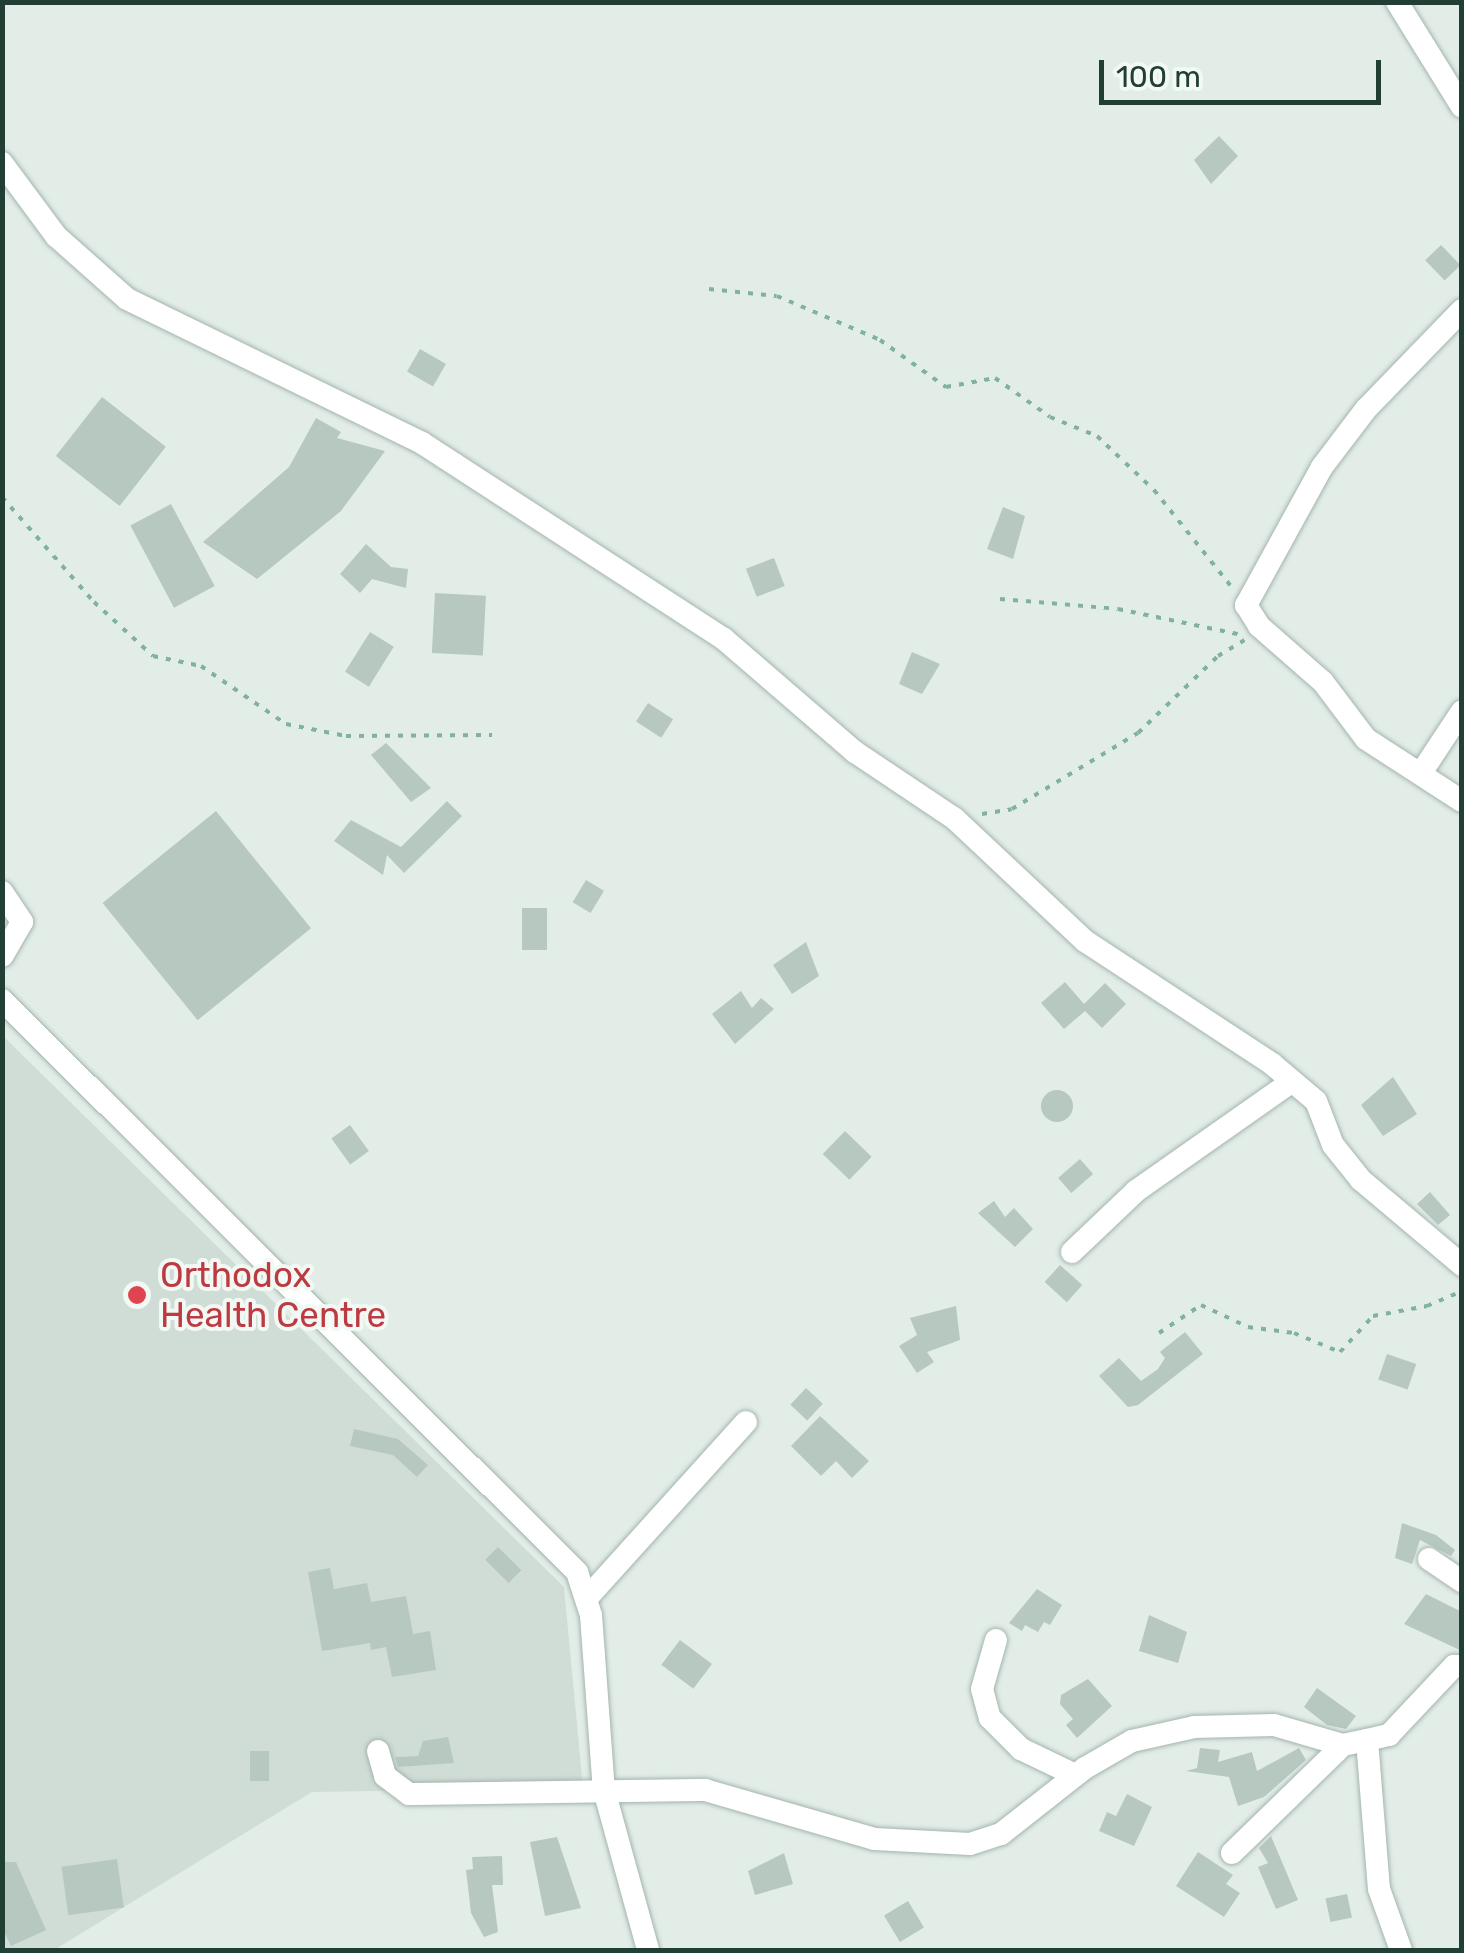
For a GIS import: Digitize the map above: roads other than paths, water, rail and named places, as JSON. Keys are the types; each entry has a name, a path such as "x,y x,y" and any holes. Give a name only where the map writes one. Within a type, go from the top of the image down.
{"street":[{"path":"1397,2 1462,107"},
{"path":"2,164 56,236 127,299 422,443 520,503 724,639 855,752 954,819 1086,941 1164,998 1239,1038 1316,1101 1333,1145 1360,1180 1462,1264"},
{"path":"1462,310 1366,409 1322,468 1246,605 1259,626 1323,682 1366,739 1462,801"},
{"path":"1421,773 1462,711"},
{"path":"2,892 18,910 22,928 2,956"},
{"path":"2,1000 562,1550 587,1598 604,1790 648,1950"},
{"path":"1072,1252 1136,1191 1291,1082"},
{"path":"587,1598 746,1422"},
{"path":"1429,1559 1462,1582"},
{"path":"996,1640 982,1689 990,1718 1021,1749 1074,1775"},
{"path":"378,1751 385,1776 409,1794 705,1790 874,1839 970,1844 1016,1824 1074,1775 1132,1741 1194,1728 1292,1727 1343,1745 1367,1740 1389,1735 1454,1666 1462,1666"},
{"path":"1367,1740 1379,1889 1401,1950"},
{"path":"1232,1853 1343,1745"}],"place":[{"name":"Orthodox Health Centre","path":"137,1295"}]}
